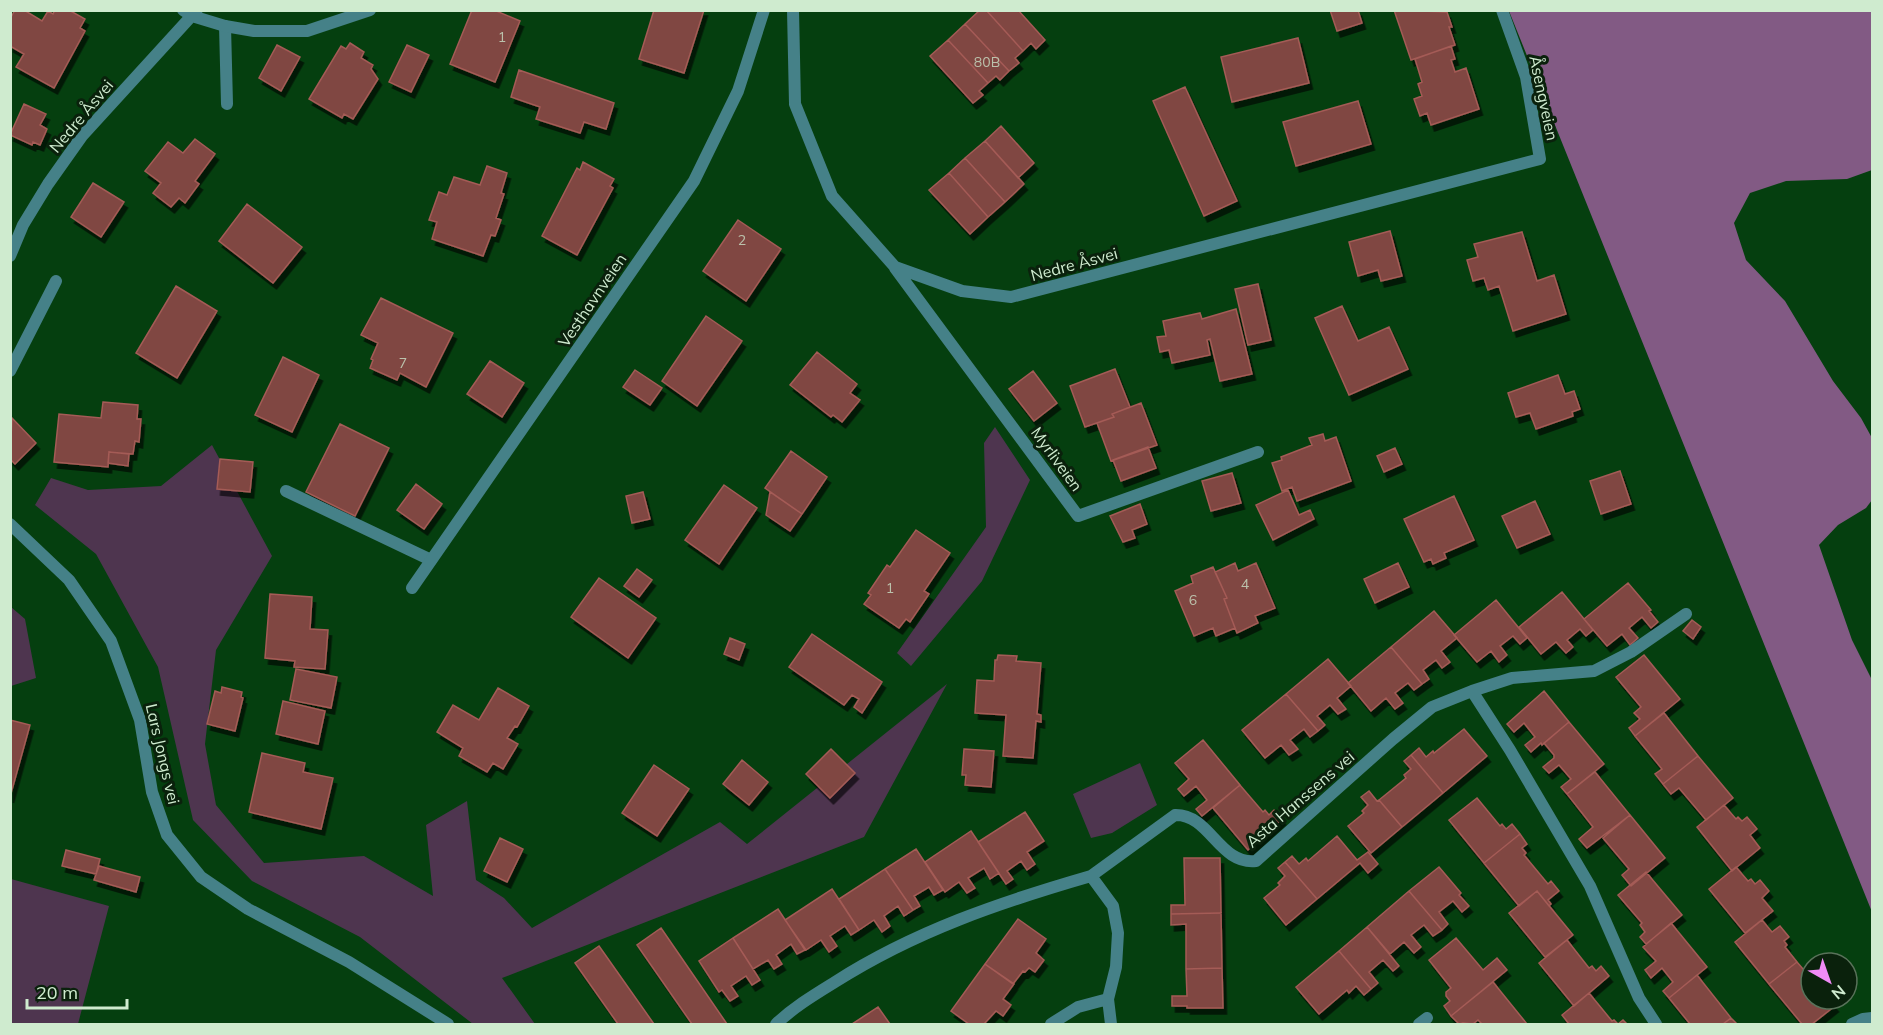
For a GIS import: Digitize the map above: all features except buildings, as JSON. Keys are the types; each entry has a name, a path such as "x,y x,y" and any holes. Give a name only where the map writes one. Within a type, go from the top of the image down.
{"street":[{"path":"191,12 225,26 254,31 307,31 370,10"},
{"name":"Vesthavnveien","path":"412,588 694,181 738,91 764,10"},
{"name":"Nedre Åsvei","path":"793,10 795,104 832,196 895,267 962,291 1011,297 1540,159"},
{"name":"Åsengveien","path":"1502,10 1526,76 1540,159"},
{"name":"Nedre Åsvei","path":"10,256 23,225 48,184 82,136 191,12"},
{"path":"225,26 227,104"},
{"name":"Myrliveien","path":"895,267 1078,516 1258,452"},
{"path":"10,371 56,281"},
{"path":"286,491 431,560"},
{"name":"Lars Jongs vei","path":"10,524 69,580 111,641 140,720 152,792 167,835 201,877 248,909 349,962 448,1024"},
{"name":"Asta Hanssens vei","path":"776,1024 792,1009 857,968 913,938 1018,897 1091,876 1175,815 1186,814 1203,825 1230,855 1248,862 1256,861 1432,707 1512,678 1594,671 1631,652 1686,614"},
{"path":"1472,691 1510,750 1590,886 1639,998 1656,1024"},
{"path":"1091,876 1113,906 1118,933 1116,968 1108,999 1111,1024"},
{"path":"1051,1024 1078,1007 1108,999"},
{"path":"1852,1024 1872,1018"}],"shaded area":[{"path":"1509,11 1872,11 1872,170 1847,179 1786,181 1750,193 1734,223 1746,260 1785,301 1833,381 1861,418 1872,438 1872,500 1866,508 1838,525 1819,545 1852,640 1872,680 1872,912"},
{"path":"995,427 1030,480 982,581 911,666 897,653 986,527 984,443"},
{"path":"212,445 272,556 216,650 205,744 216,805 264,863 364,856 433,896 426,825 467,801 476,880 504,898 532,928 720,822 747,844 947,684 864,837 502,978 535,1024 473,1024 360,937 252,881 193,820 158,667 96,554 35,505 51,478 88,490 161,486"},
{"path":"11,607 25,619 36,678 11,686"},
{"path":"1140,763 1157,805 1112,833 1091,838 1073,794"},
{"path":"11,879 109,906 78,1024 11,1024"}]}
